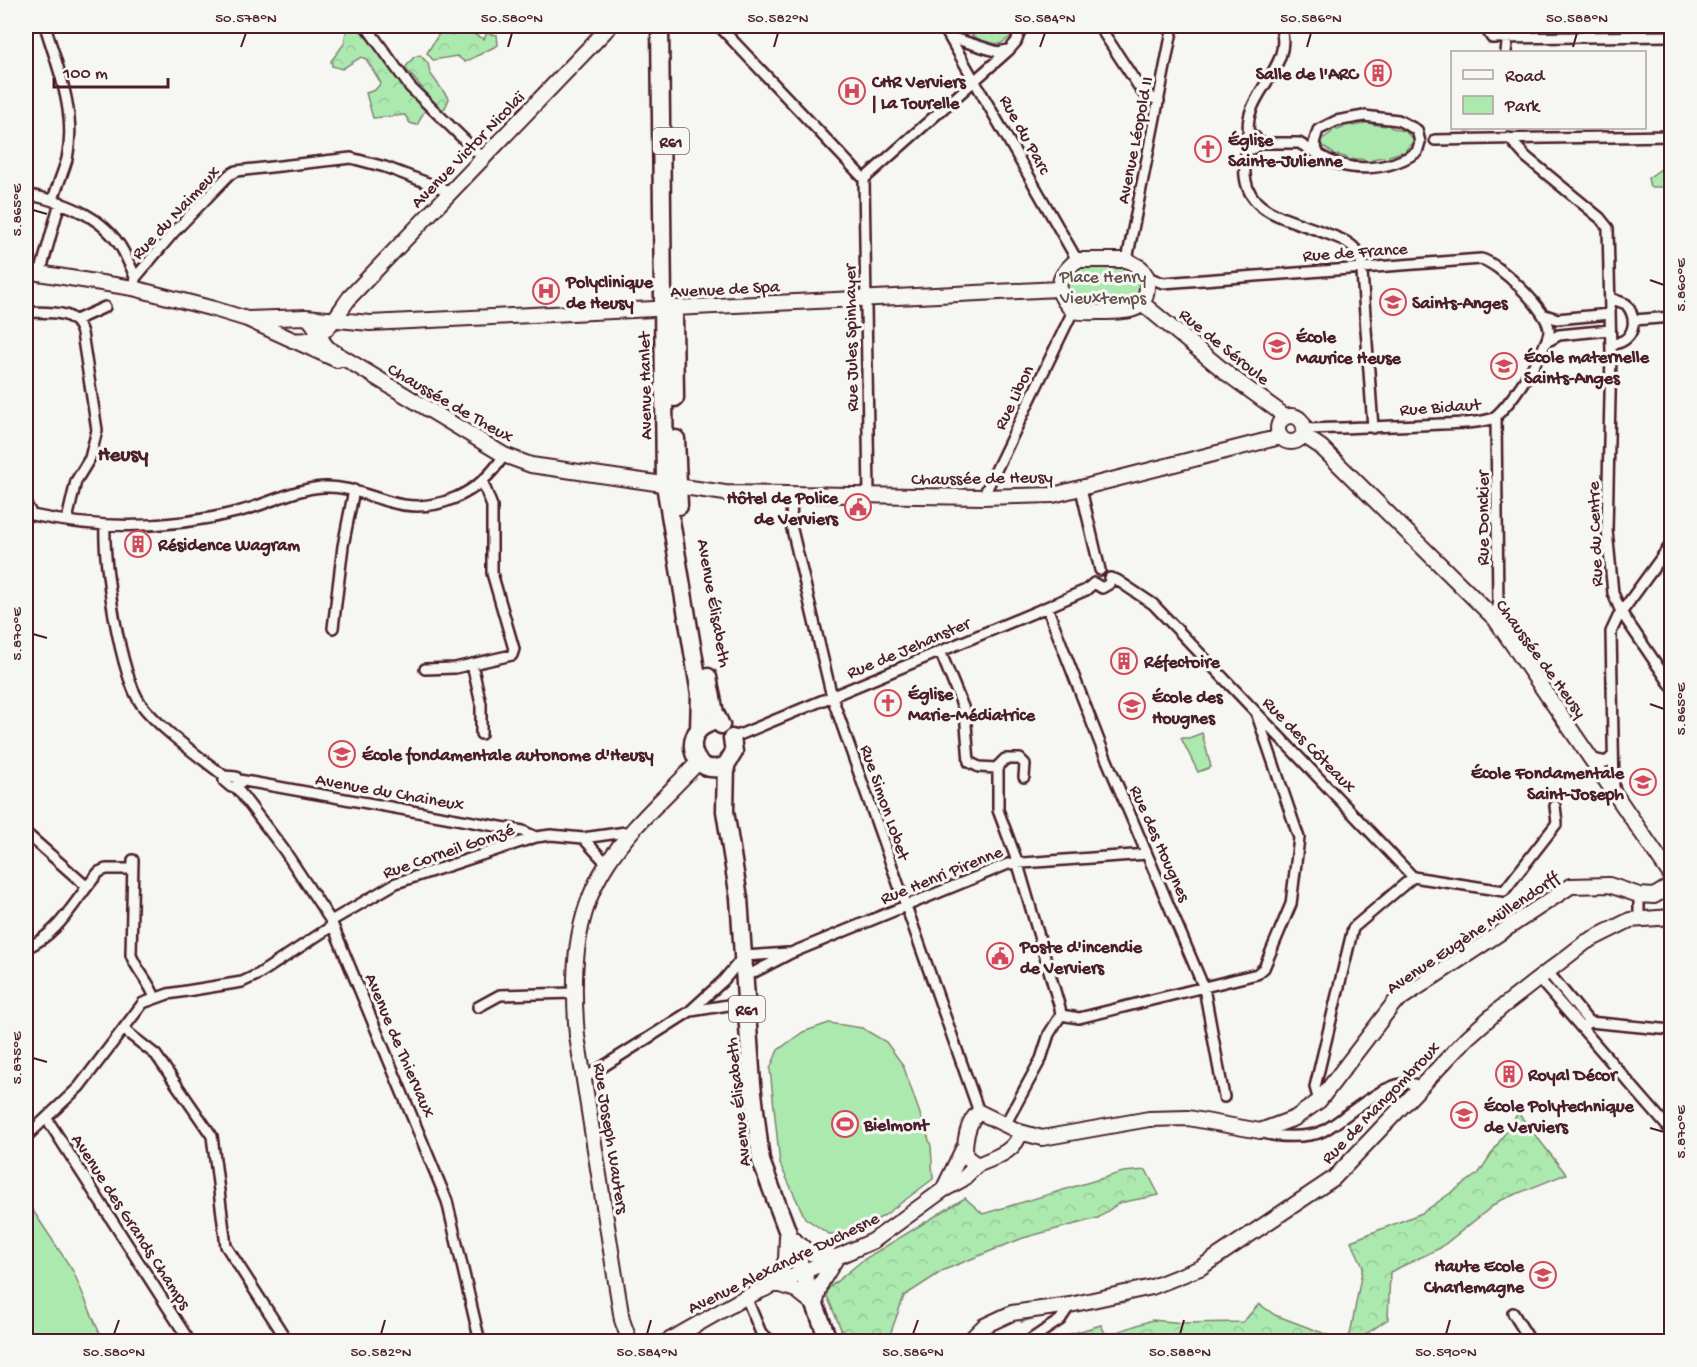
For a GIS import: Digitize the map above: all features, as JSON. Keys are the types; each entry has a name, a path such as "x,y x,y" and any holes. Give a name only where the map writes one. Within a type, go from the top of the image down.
{"highway":[{"name":"Avenue Hanlet","path":"660,26 669,308"},
{"name":"Avenue Hanlet","path":"669,26 671,486 696,671"},
{"name":"Avenue Élisabeth","path":"671,486 711,694 721,725 710,724 699,730"},
{"name":"Avenue Élisabeth","path":"696,671 701,715 699,730"},
{"name":"R61","path":"699,730 693,743 703,765"},
{"name":"R61","path":"726,765 734,752 732,738"},
{"name":"Avenue Élisabeth","path":"703,765 725,811"},
{"path":"703,765 719,769 726,765"},
{"name":"Avenue Élisabeth","path":"726,765 725,811 739,898 752,1084 761,1161 829,1341"}],"street":[{"path":"40,274 66,161 69,118 63,86 45,26"},
{"path":"366,26 410,87 483,158"},
{"name":"Avenue Victor Nicolaï","path":"350,297 610,26"},
{"path":"719,26 864,179 1009,50 1016,42 1022,26"},
{"name":"Rue du Parc","path":"943,26 976,80 1077,260"},
{"path":"1099,26 1143,93 1159,101"},
{"name":"Avenue Léopold II","path":"1127,260 1173,26"},
{"path":"1280,26 1282,48 1280,60 1249,116 1249,134 1242,140 1247,148 1247,187 1252,199 1265,209 1350,243 1359,253 1362,267 1373,428"},
{"path":"1484,26 1492,38 1507,39 1671,36"},
{"path":"1506,51 1509,26"},
{"path":"950,37 998,52 1009,50"},
{"path":"1299,143 1336,121 1364,116 1398,120 1435,140 1671,136"},
{"path":"1507,129 1509,138"},
{"path":"1318,130 1314,143 1319,155"},
{"path":"1417,130 1420,141 1417,152"},
{"path":"1249,134 1255,136 1257,143"},
{"name":"Rue du Centre","path":"1509,138 1526,158 1605,223 1610,234 1611,344 1607,530 1613,593 1622,612 1671,687"},
{"path":"1257,143 1299,143 1319,155 1348,167 1371,168 1397,162 1435,140"},
{"path":"1247,148 1253,148 1257,143"},
{"name":"Rue du Naimeux","path":"134,283 173,233 229,175 236,171 351,158 385,167 449,192"},
{"name":"Rue Jules Spinhayer","path":"864,179 869,495"},
{"path":"26,194 57,201 88,215 115,239 134,283"},
{"path":"1077,260 1127,260 1141,268 1147,277 1146,297 1143,304 1128,312 1073,311 1064,302 1058,289 1061,275 1077,260"},
{"name":"Rue de France","path":"1147,277 1162,283 1485,260 1503,272 1545,315"},
{"name":"Chaussée de Theux","path":"26,272 134,283 247,319 321,354 351,364"},
{"name":"Avenue de Spa","path":"306,317 364,323 1058,289"},
{"path":"292,340 292,325 350,297"},
{"path":"323,339 332,319 350,297"},
{"path":"350,297 348,306 352,315 364,323"},
{"path":"1610,298 1626,304 1634,320 1633,330 1626,340 1611,344"},
{"name":"Rue de Séroule","path":"1143,304 1229,375 1277,410 1284,418"},
{"path":"76,320 105,308"},
{"name":"Rue Libon","path":"982,498 1073,311"},
{"path":"26,312 69,315 76,320 82,333 97,430 90,458 76,481 67,520"},
{"path":"1545,315 1557,319 1610,314"},
{"path":"1545,315 1549,327 1548,341"},
{"path":"1634,320 1671,316"},
{"name":"Chaussée de Theux","path":"247,319 306,317 312,321 323,339 351,364 504,455 554,470 671,486"},
{"name":"Avenue de Spa","path":"292,340 307,342 323,339 364,323"},
{"path":"1548,341 1559,335 1610,330"},
{"name":"Rue Bidaut","path":"1303,432 1328,428 1373,428 1483,421 1496,416 1508,404 1548,341"},
{"path":"1296,416 1302,422 1303,432 1292,442 1280,437 1278,426 1284,418 1296,416"},
{"name":"Rue Donckier","path":"1495,619 1498,606 1496,416"},
{"path":"1321,447 1328,428"},
{"name":"Chaussée de Heusy","path":"1303,432 1321,447 1495,619 1593,759 1671,877"},
{"name":"Chaussée de Heusy","path":"671,486 725,493 792,495 982,498 1053,495 1280,437"},
{"path":"26,504 29,516 105,526 201,521 323,487 354,490 413,507 435,505 483,483 504,455"},
{"path":"425,669 455,668 512,655 514,649 492,573 492,506 483,483"},
{"path":"1081,489 1100,570"},
{"path":"333,628 343,546 354,490"},
{"name":"Rue Simon Lobet","path":"792,495 791,525 832,697 979,1112"},
{"name":"Avenue de Thiervaux","path":"105,526 106,569 110,596 135,694 152,715 224,776 227,785 238,784 332,923 378,1029 447,1201 480,1341"},
{"path":"1614,790 1611,632 1622,612 1671,543"},
{"path":"1100,570 1107,572 1114,579"},
{"path":"1094,583 1093,577 1100,570"},
{"name":"Rue de Jehanster","path":"732,738 1047,607 1086,590 1094,583 1102,588 1114,579"},
{"name":"Rue des Côteaux","path":"1114,579 1153,604 1413,877"},
{"name":"Rue des Hougnes","path":"1047,607 1072,675 1204,988 1224,1097"},
{"path":"940,651 965,712 969,762 979,767 996,768 1005,759 1020,759 1025,764 1024,777"},
{"path":"472,664 481,704 481,734"},
{"path":"1061,1015 1079,1018 1261,972 1293,897 1299,838 1298,827 1256,711"},
{"path":"1593,759 1605,762 1613,756"},
{"name":"Rue Joseph Wauters","path":"622,1320 574,993 576,947 589,903 607,864 633,831 703,765"},
{"path":"996,768 999,775 998,810 1017,861 1056,988 1061,1015 1049,1034 1041,1059 1006,1123"},
{"name":"Avenue du Chaineux","path":"238,784 523,831 536,837"},
{"path":"1319,1101 1315,1087 1353,928 1413,877 1504,891 1557,823 1555,806"},
{"name":"Rue Corneil Gomzé","path":"154,998 242,982 259,974 332,923 396,883 536,837 551,835 583,838 633,831"},
{"path":"26,833 86,886"},
{"path":"583,838 592,845 607,864"},
{"name":"Rue Henri Pirenne","path":"745,977 791,953 1017,861 1147,854"},
{"path":"26,948 59,925 86,886 99,872 132,864 131,955 136,967 149,982 154,998 137,1009 92,1071 47,1119 26,1137"},
{"name":"Avenue Eugène Müllendorff","path":"1020,1132 1042,1138 1149,1119 1178,1118 1260,1131 1295,1118 1319,1101 1394,1004 1531,910 1580,883 1609,885 1639,895"},
{"path":"1639,918 1639,895 1654,896 1671,885"},
{"name":"Rue de Mangombroux","path":"968,1341 996,1319 1012,1313 1070,1305 1152,1287 1200,1268 1334,1178 1419,1086 1474,1032 1586,942 1615,926 1639,918 1671,917"},
{"name":"Rue Henri Pirenne","path":"744,956 791,953"},
{"path":"585,1078 689,1012 723,981 744,956"},
{"path":"1543,975 1671,1132"},
{"path":"478,1007 500,995 574,993"},
{"path":"689,1012 747,1002"},
{"path":"1585,1025 1671,1030"},
{"path":"123,1029 156,1055 212,1136 226,1246 288,1341"},
{"path":"1260,1131 1269,1136 1317,1133 1395,1085 1413,1082 1419,1086"},
{"path":"979,1112 1006,1123 1020,1132"},
{"name":"Avenue Alexandre Duchesne","path":"943,1190 964,1148 973,1116 979,1112"},
{"name":"Avenue des Grands Champs","path":"47,1119 190,1341"},
{"name":"Avenue Alexandre Duchesne","path":"666,1341 775,1283 873,1241 943,1190 963,1179 976,1165 1011,1149 1019,1142 1020,1132"},
{"path":"964,1148 966,1157 976,1165"},
{"path":"787,1234 800,1248 810,1253 837,1257 821,1283 815,1305 796,1290 775,1283 786,1260 787,1234"},
{"path":"744,1298 758,1329 765,1338 773,1341"},
{"path":"1027,1341 1060,1320 1070,1305"},
{"path":"1513,1313 1531,1341"},
{"path":"621,1341 622,1320"},
{"path":"622,1320 630,1341"}],"green space":[{"path":"347,26 356,26 425,110 417,125 410,123 405,115 373,118 366,93 375,90 381,83 366,59 361,57 342,69 332,66 331,61 344,44"},
{"path":"963,26 1016,26 1015,34 1000,44 979,39"},
{"path":"460,28 484,39 487,33 497,35 498,45 465,62 457,56 433,60 427,53 440,32 451,35"},
{"path":"420,55 428,63 430,73 449,99 445,108 441,110 405,68 414,57"},
{"path":"1362,119 1372,119 1372,124 1385,126 1387,120 1391,121 1390,127 1403,131 1406,127 1409,128 1407,133 1410,136 1414,134 1415,147 1410,145 1406,150 1408,155 1404,156 1402,152 1389,156 1390,162 1386,163 1384,157 1373,159 1373,165 1364,165 1364,159 1353,159 1351,164 1347,163 1348,158 1338,155 1336,160 1332,159 1334,154 1324,147 1319,150 1319,136 1324,138 1332,132 1331,126 1334,125 1337,130 1343,128 1342,122 1351,120 1353,126 1363,124"},
{"path":"1664,167 1671,174 1671,191 1666,187 1650,187 1648,178"},
{"name":"Place Henry Vieuxtemps","path":"1128,265 1142,279 1141,297 1129,307 1078,308 1066,299 1066,276 1076,267"},
{"path":"1202,733 1211,767 1198,772 1181,738 1189,738"},
{"path":"829,1023 862,1028 886,1042 903,1065 931,1146 933,1179 885,1215 865,1227 844,1234 829,1234 805,1218 780,1164 770,1069 778,1050 803,1032"},
{"path":"1518,1113 1566,1174 1499,1201 1440,1248 1390,1272 1388,1319 1356,1341 1061,1341 1060,1337 1101,1325 1105,1333 1114,1333 1152,1320 1184,1323 1243,1322 1259,1304 1275,1315 1341,1340 1350,1335 1363,1266 1351,1241 1422,1213 1479,1173"},
{"path":"1146,1170 1159,1195 1119,1203 1098,1218 1023,1238 944,1270 904,1296 888,1340 846,1341 825,1291 863,1260 965,1198 983,1214 1123,1172"},
{"path":"26,1200 73,1271 103,1341 26,1341"}],"waterway":[{"path":"1106,1304 1127,1302"},
{"path":"1021,1322 1041,1316"}],"place":[{"name":"Salle de l'ARC","path":"1378,73"},
{"name":"CHR Verviers | La Tourelle","path":"852,91"},
{"name":"Église Sainte-Julienne","path":"1208,149"},
{"name":"Polyclinique de Heusy","path":"546,291"},
{"name":"Saints-Anges","path":"1393,302"},
{"name":"École Maurice Heuse","path":"1277,346"},
{"name":"École maternelle Saints-Anges","path":"1504,366"},
{"name":"Hôtel de Police de Verviers","path":"858,507"},
{"name":"Résidence Wagram","path":"138,544"},
{"name":"Réfectoire","path":"1124,661"},
{"name":"Église Marie-Médiatrice","path":"888,703"},
{"name":"École des Hougnes","path":"1132,706"},
{"name":"École fondamentale autonome d'Heusy","path":"342,754"},
{"name":"École Fondamentale Saint-Joseph","path":"1643,782"},
{"name":"Poste d'incendie de Verviers","path":"1000,956"},
{"name":"Royal Décor","path":"1509,1074"},
{"name":"École Polytechnique de Verviers","path":"1464,1115"},
{"name":"Bielmont","path":"845,1124"},
{"name":"Haute Ecole Charlemagne","path":"1543,1275"}],"district":[{"name":"Heusy","path":"123,453"}]}
